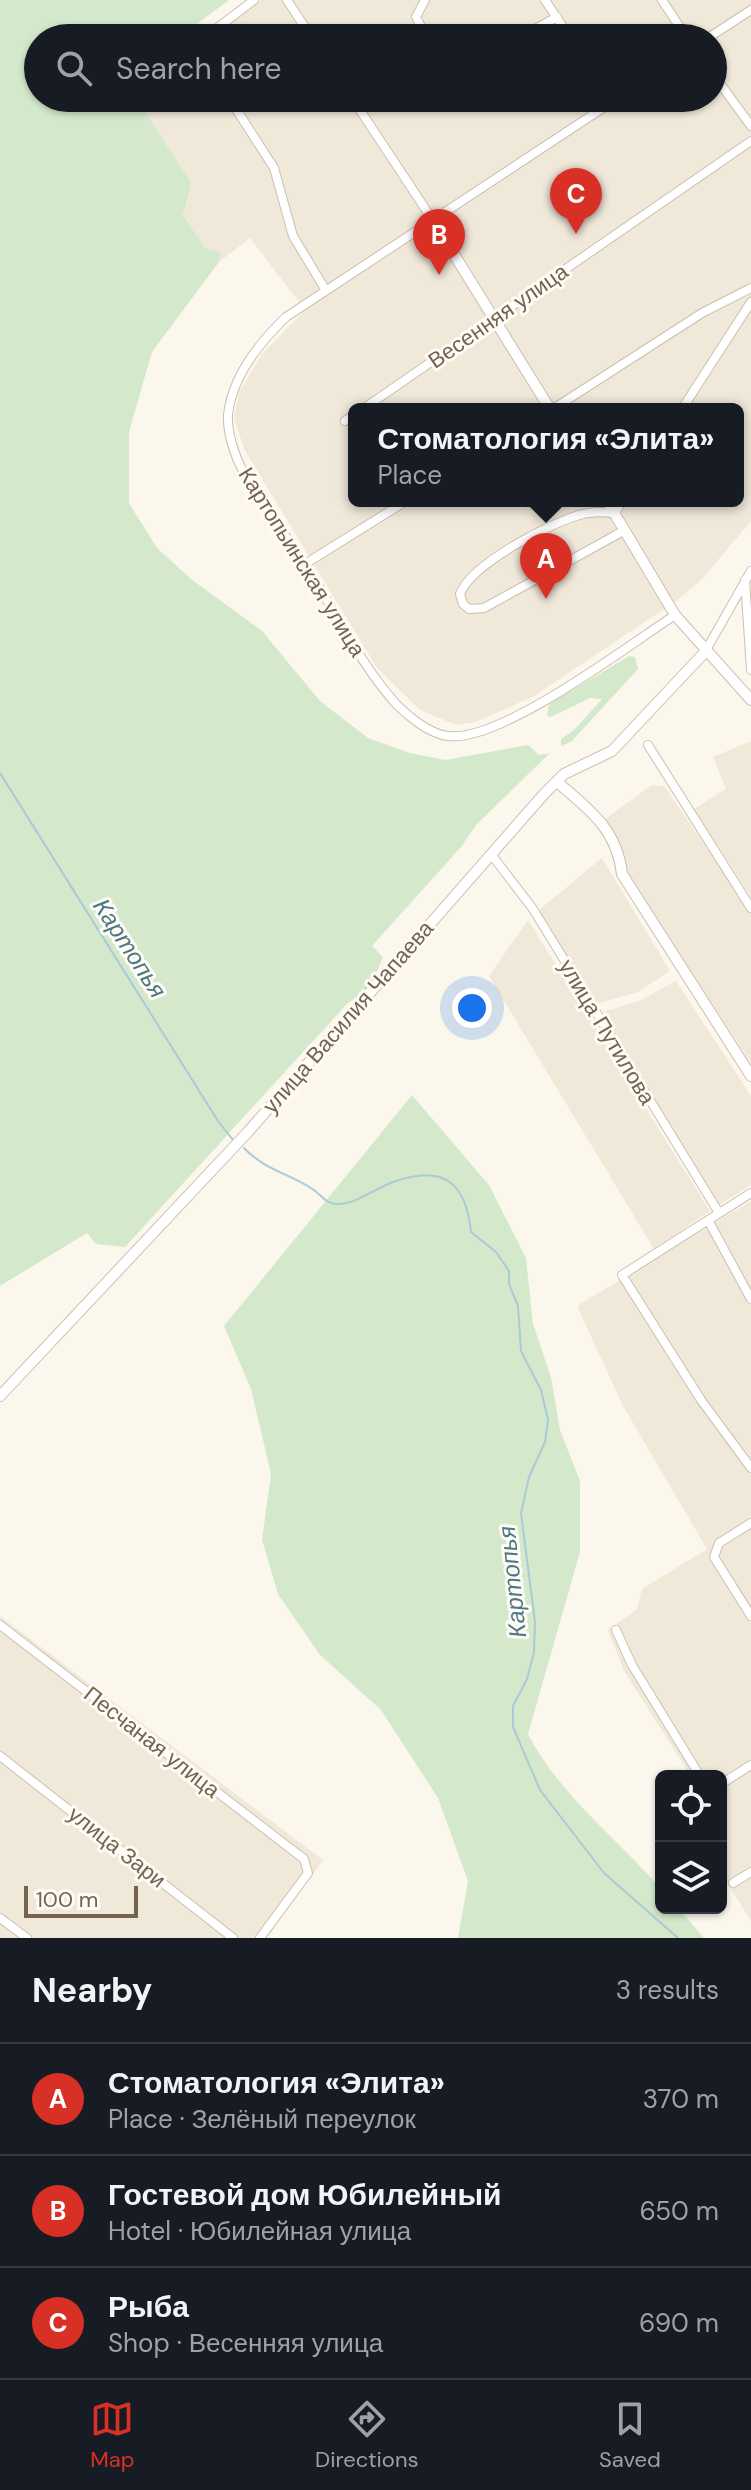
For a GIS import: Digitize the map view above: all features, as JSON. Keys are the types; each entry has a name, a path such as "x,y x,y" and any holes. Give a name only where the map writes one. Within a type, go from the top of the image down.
{"street":[{"path":"222,24 254,0"},
{"path":"287,0 303,24"},
{"path":"420,24 416,17 425,0"},
{"path":"545,0 561,24"},
{"path":"662,0 678,24"},
{"path":"727,26 751,10"},
{"path":"544,24 557,17"},
{"path":"727,93 751,126"},
{"path":"238,112 274,168 286,201 293,236 325,289"},
{"path":"361,112 548,403"},
{"name":"Картопьинская улица","path":"593,112 286,317 260,346 239,380 228,416 235,453 244,474 305,564 358,652 398,706 422,725 450,737 522,715 675,615"},
{"name":"Весенняя улица","path":"372,403 751,141"},
{"path":"561,403 702,313 751,288"},
{"path":"686,403 751,302"},
{"path":"305,564 396,507"},
{"path":"611,507 675,615 751,700"},
{"path":"615,513 618,507"},
{"path":"615,513 576,516 528,539 466,581 460,594 463,604 469,609 484,608 625,530"},
{"path":"705,652 748,575"},
{"path":"748,575 751,669"},
{"name":"улица Василия Чапаева","path":"0,1396 247,1133 564,774 605,757 705,652"},
{"path":"648,745 751,908"},
{"path":"557,782 604,823 614,838 622,874 751,1076"},
{"name":"улица Путилова","path":"491,854 533,909 719,1213"},
{"path":"751,1193 622,1275 701,1400 751,1468"},
{"path":"708,1220 751,1299"},
{"path":"751,1523 719,1543 714,1552 716,1562 751,1616"},
{"name":"Песчаная улица","path":"0,1625 304,1859 308,1873 260,1938"},
{"path":"616,1630 632,1665 696,1770"},
{"name":"улица Зари","path":"0,1756 233,1938"},
{"path":"727,1780 751,1765"},
{"path":"733,1883 751,1872"},
{"path":"0,1918 27,1938"}],"shaded area":[{"path":"261,0 751,0 751,521 702,579 676,601 534,696 476,722 456,725 420,710 377,668 245,451 234,419 239,392 262,354 305,310 250,238 219,262 221,252 206,250 183,214 141,112 727,112 727,24 229,24"},
{"path":"751,741 751,897 694,809 726,789 713,757"},
{"path":"652,785 665,787 751,913 751,1063 630,878 619,844 605,819"},
{"path":"602,858 670,971 638,992 596,1004 539,910"},
{"path":"528,920 710,1211 654,1249 489,976"},
{"path":"676,981 751,1096 751,1185 719,1205 601,1019 606,1011 639,1001"},
{"path":"751,1201 751,1921 727,1883 727,1770 687,1770 624,1671 608,1630 637,1609 642,1589 707,1549 623,1406 577,1306"},
{"path":"0,1616 323,1860 267,1938 0,1938"}],"green space":[{"path":"0,0 229,0 197,24 24,24 24,112 145,112 191,183 183,215 206,249 221,252 219,262 152,352 129,432 129,503 157,548 191,579 262,631 320,701 368,738 410,753 445,760 528,745 539,755 550,753 476,825 461,847 372,946 383,957 371,986 347,1004 125,1247 96,1244 87,1233 0,1286"},
{"path":"629,656 635,657 638,669 571,742 561,746 561,739 574,730 602,699 590,698 551,717 547,716 549,704"},
{"path":"412,1095 489,1185 526,1258 533,1324 551,1377 560,1430 580,1481 580,1552 528,1734 572,1797 655,1882 655,1914 683,1914 704,1938 458,1938 468,1881 438,1798 381,1710 320,1655 278,1594 262,1540 271,1474 251,1389 224,1326"}],"waterway":[{"name":"Картопья","path":"0,773 218,1121 233,1140"},
{"name":"Картопья","path":"244,1148 260,1161 336,1204 351,1202 411,1177 426,1175 449,1182 464,1201 471,1232 496,1252 509,1271 509,1284 518,1306 521,1351 541,1390 548,1420 545,1442 529,1477 521,1513 535,1622 534,1652 527,1679 513,1706 513,1727 540,1790 604,1873 678,1938"}],"place":[{"name":"Рыба","path":"576,234"},
{"name":"Гостевой дом Юбилейный","path":"439,275"},
{"name":"Стоматология «Элита»","path":"546,599"}]}
